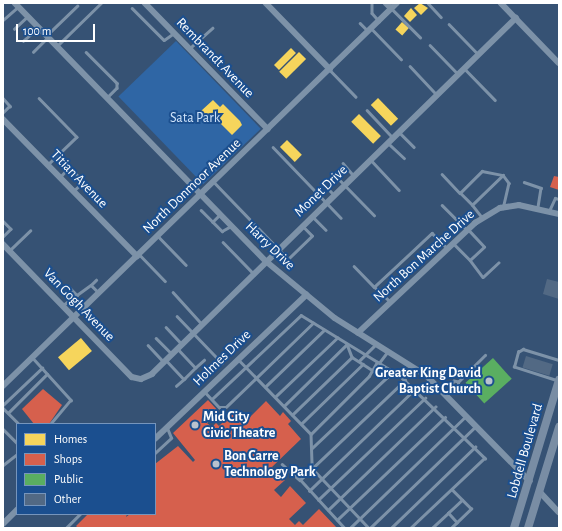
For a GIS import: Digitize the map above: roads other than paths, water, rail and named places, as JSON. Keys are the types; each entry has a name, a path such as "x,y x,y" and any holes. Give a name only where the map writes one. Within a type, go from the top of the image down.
{"main road":[{"name":"Lobdell Boulevard","path":"514,528 530,481 559,380"},
{"name":"Lobdell Boulevard","path":"528,528 541,493 559,427"},
{"path":"530,481 541,493"}],"street":[{"name":"Rembrandt Avenue","path":"145,3 268,129"},
{"path":"266,3 330,69"},
{"path":"386,3 391,8"},
{"name":"North Donmoor Avenue","path":"3,386 100,294 138,255 397,3"},
{"path":"501,3 559,63"},
{"name":"Harry Drive","path":"17,5 266,261 306,295 358,333 388,350 447,392 476,426 530,481"},
{"name":"Monet Drive","path":"141,379 165,361 516,18"},
{"name":"Titian Avenue","path":"3,119 138,255"},
{"name":"North Bon Marche Drive","path":"358,333 453,242 483,218 503,208 519,205 559,214"},
{"name":"Van Gogh Avenue","path":"3,244 132,377 141,379"},
{"name":"Holmes Drive","path":"156,438 306,295"},
{"path":"541,493 559,512"},
{"path":"3,524 16,511"}],"lane":[{"path":"57,46 101,3"},
{"path":"372,3 372,13 379,21"},
{"path":"428,3 441,17"},
{"path":"4,20 17,5"},
{"path":"33,52 77,6"},
{"path":"132,8 164,40 174,33"},
{"path":"391,8 420,37"},
{"path":"14,29 28,16"},
{"path":"360,23 370,30 401,59"},
{"path":"449,24 479,55"},
{"path":"23,41 38,27"},
{"path":"189,49 212,28"},
{"path":"430,45 458,74"},
{"path":"86,52 117,83 117,88 107,98"},
{"path":"410,66 437,95"},
{"path":"465,68 495,100"},
{"path":"330,69 356,97"},
{"path":"3,98 10,106 3,113"},
{"path":"39,98 76,136 48,165"},
{"path":"368,110 393,138"},
{"path":"399,132 414,147"},
{"path":"388,143 404,158"},
{"path":"272,147 341,218"},
{"path":"371,160 399,190"},
{"path":"343,163 354,176"},
{"path":"60,177 69,167 84,182 74,192"},
{"path":"460,193 482,171 503,174 509,183 503,208"},
{"path":"333,173 374,215"},
{"path":"442,174 483,218"},
{"path":"472,205 503,174"},
{"path":"213,182 288,259 312,236 303,226"},
{"path":"524,182 541,188 538,209"},
{"path":"323,183 334,195"},
{"path":"549,211 555,198 559,199"},
{"path":"442,205 484,247 470,260"},
{"path":"201,210 222,231 231,225"},
{"path":"213,222 221,214"},
{"path":"312,216 326,230"},
{"path":"3,221 11,229 3,237"},
{"path":"9,250 30,231"},
{"path":"374,287 432,232 447,248"},
{"path":"158,236 186,265"},
{"path":"223,242 254,274"},
{"path":"453,242 483,276 498,263"},
{"path":"138,255 165,281"},
{"path":"354,266 390,302"},
{"path":"63,306 96,280"},
{"path":"91,285 100,294"},
{"path":"68,286 77,295"},
{"path":"173,292 203,324"},
{"path":"176,316 222,363"},
{"path":"212,399 297,317 313,323 394,372 416,388 485,458 411,528"},
{"path":"205,392 219,407 226,407 313,323"},
{"path":"166,327 182,344"},
{"path":"265,387 324,330"},
{"path":"156,338 172,354"},
{"path":"275,397 337,338"},
{"path":"359,361 377,343"},
{"path":"347,344 352,357 386,378"},
{"path":"284,406 347,344"},
{"path":"148,345 184,379"},
{"path":"177,349 195,368"},
{"path":"559,360 523,349 518,352 514,367 559,380"},
{"path":"388,350 372,370 311,434 312,468 370,528 476,426"},
{"path":"447,392 458,387 458,382 485,356"},
{"path":"292,415 352,357"},
{"path":"32,358 71,400 52,423"},
{"path":"238,359 311,434"},
{"path":"176,386 204,360"},
{"path":"301,424 363,364"},
{"path":"18,423 3,406 42,368"},
{"path":"311,449 394,372"},
{"path":"8,412 47,374"},
{"path":"300,480 405,380"},
{"path":"447,392 454,381 458,382"},
{"path":"309,490 416,388"},
{"path":"318,500 426,398"},
{"path":"328,510 435,407"},
{"path":"350,528 466,415"},
{"path":"337,520 445,417"},
{"path":"156,452 171,438 166,428"},
{"path":"3,429 16,443"},
{"path":"391,528 475,447"},
{"path":"3,465 16,455"},
{"path":"282,464 300,480 344,528"},
{"path":"451,528 471,509 452,490"},
{"path":"432,528 462,500"},
{"path":"448,513 457,522"},
{"path":"66,528 79,515"}],"place":[{"name":"Greater King David Baptist Church","path":"489,381"},
{"name":"Mid City Civic Theatre","path":"195,425"},
{"name":"Bon Carre Technology Park","path":"216,464"}],"park label":[{"name":"Sata Park","path":"195,118"}]}
